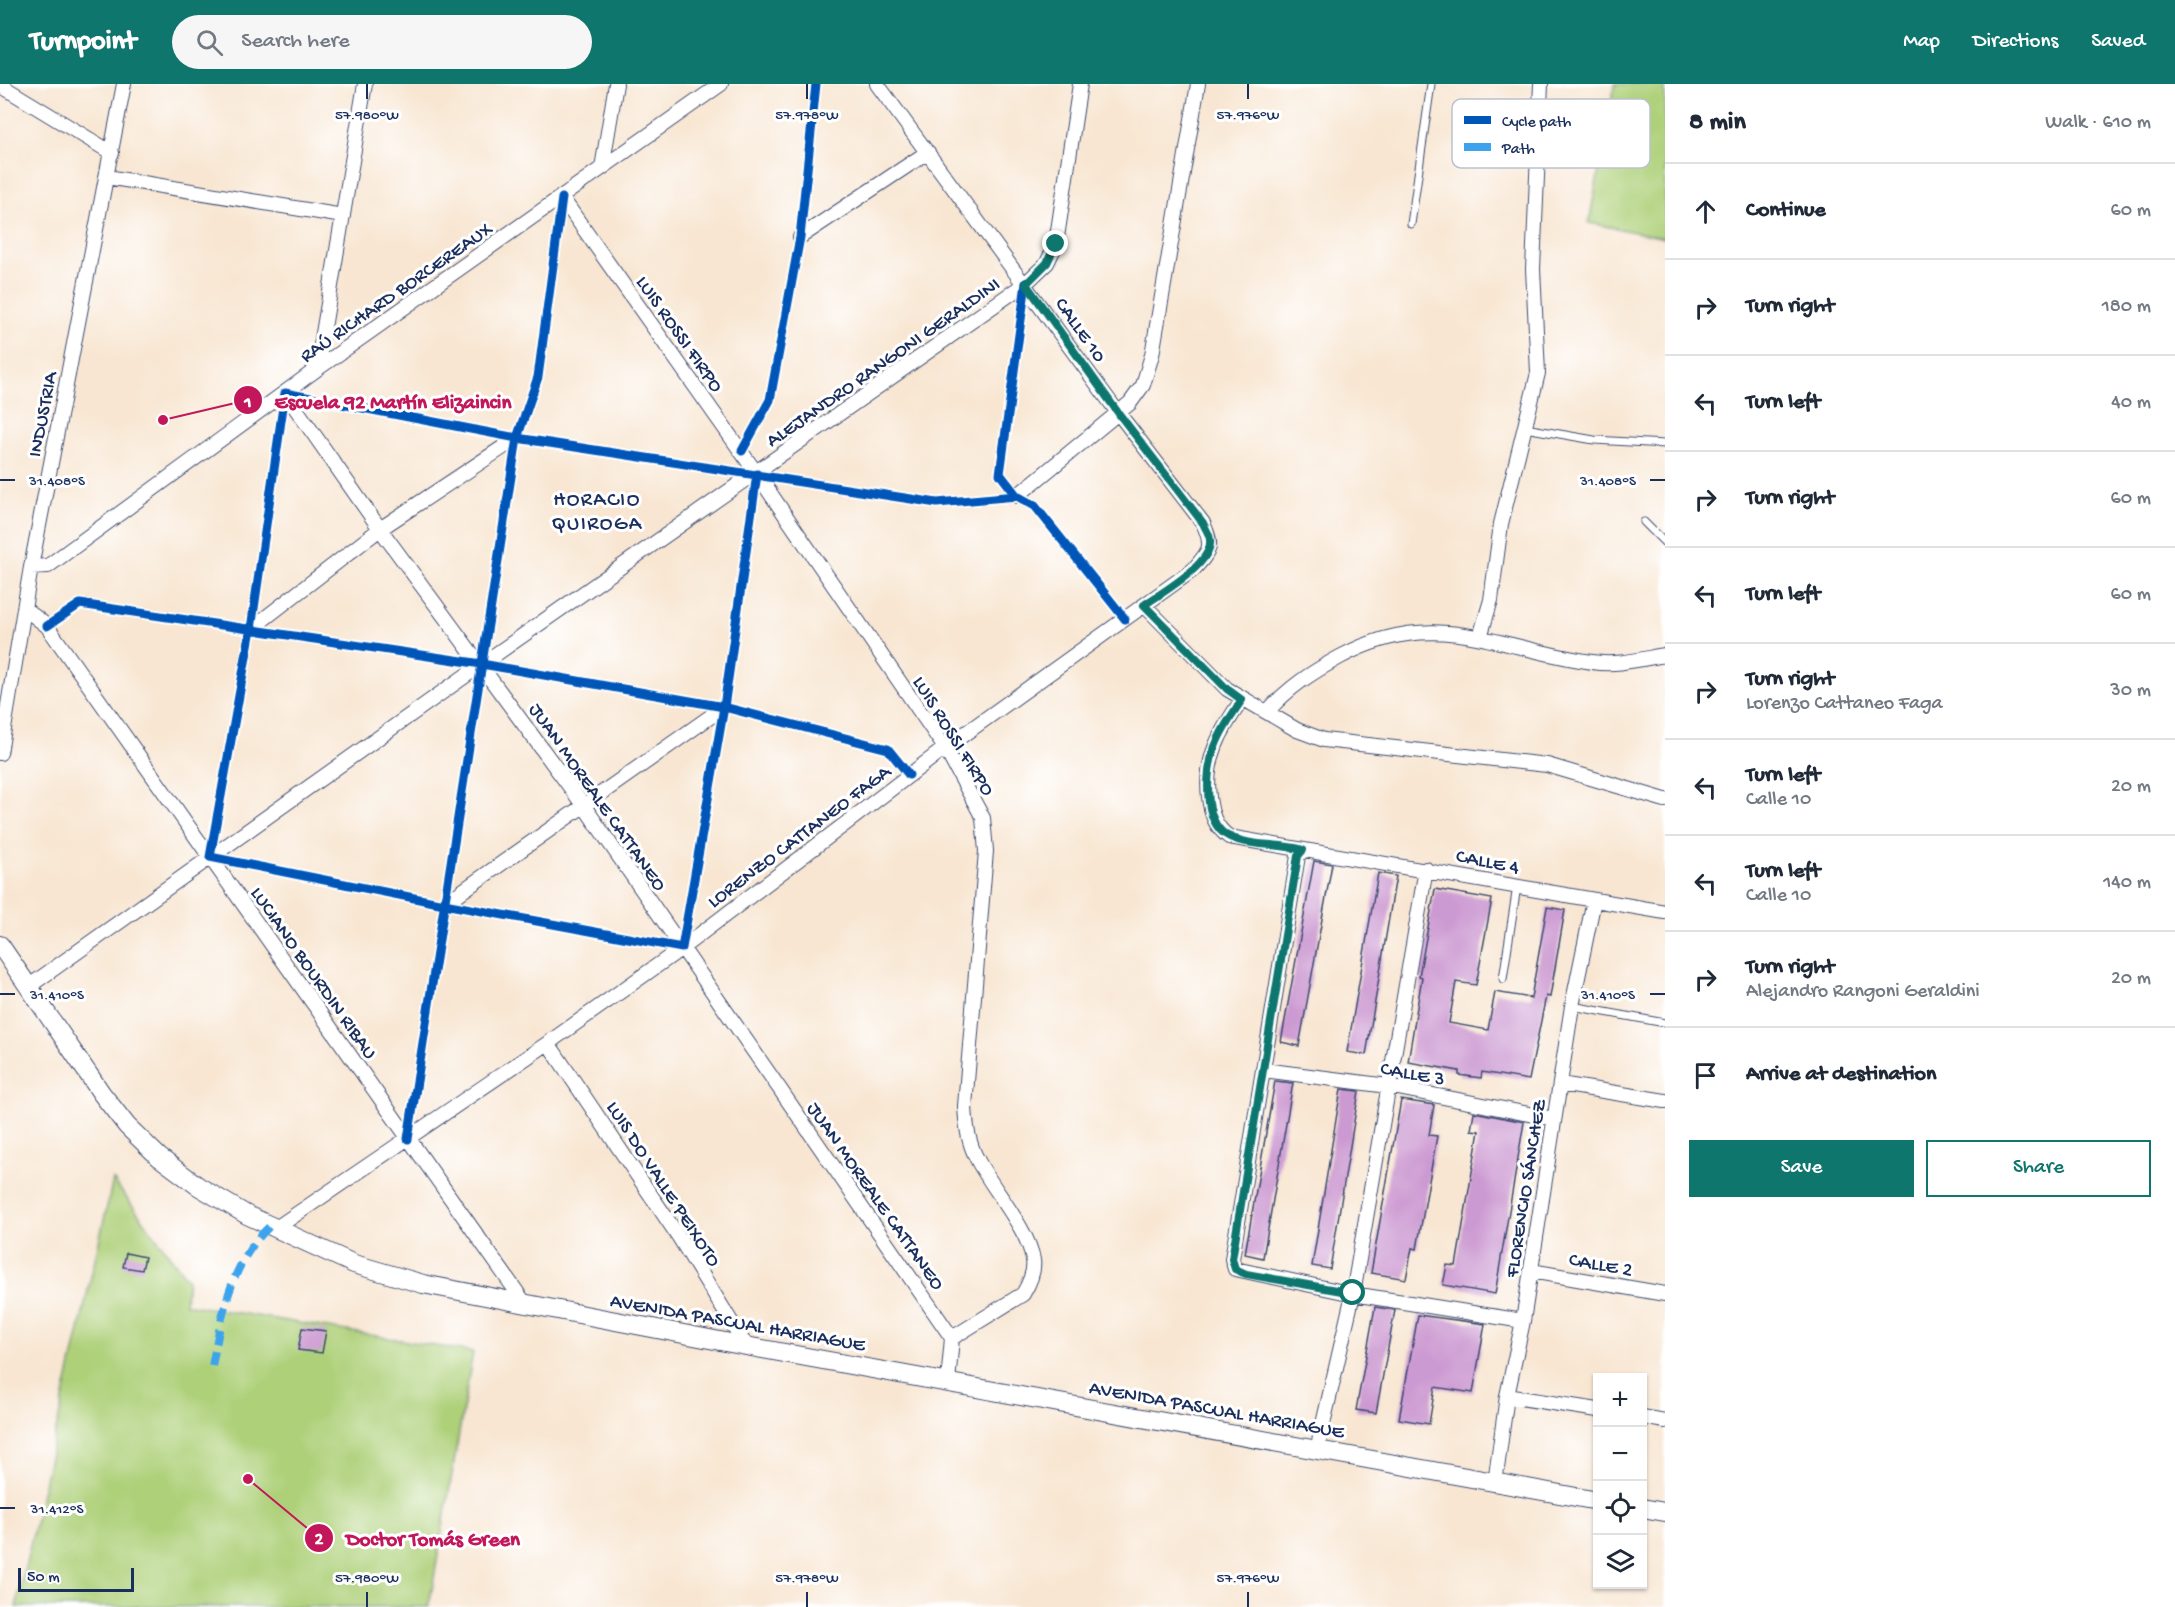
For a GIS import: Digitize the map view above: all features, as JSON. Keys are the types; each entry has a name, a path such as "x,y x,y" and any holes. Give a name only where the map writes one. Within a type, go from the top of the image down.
{"street":[{"name":"INDUSTRIA","path":"0,753 31,567 124,84"},
{"path":"317,369 365,84"},
{"path":"602,168 615,84"},
{"name":"RAÚ RICHARD BORCEREAUX","path":"31,567 48,566 317,369 721,84"},
{"name":"CALLE 10","path":"877,84 1026,284 1119,414 1203,523 1210,540 1208,553 1193,570"},
{"name":"ALEJANDRO RANGONI GERALDINI","path":"28,987 482,664 1026,284 1047,263 1056,244 1080,84"},
{"path":"1017,496 1119,414 1143,385 1152,355 1198,84"},
{"path":"1540,99 1541,84"},
{"path":"0,85 112,153"},
{"path":"800,237 928,152"},
{"path":"1480,637 1491,600 1501,524 1538,373 1533,269 1537,168"},
{"path":"107,177 343,216"},
{"name":"LUIS ROSSI FIRPO","path":"562,198 757,474 945,748 983,818 986,850 965,1106 967,1133 976,1159 1028,1243 1034,1261 1030,1283 1023,1294 952,1338"},
{"name":"JUAN MOREALE CATTANEO","path":"285,393 380,529 482,664 584,806 952,1338"},
{"path":"251,629 380,529 517,438"},
{"name":"LORENZO CATTANEO FAGA","path":"276,1228 548,1043 682,948 945,748 1193,570"},
{"path":"1144,605 1227,689 1242,700 1297,729 1324,740 1547,765 1665,800"},
{"name":"LUCIANO BOURDIN RIBAU","path":"25,609 46,626 526,1305"},
{"path":"1268,712 1303,677 1366,642 1403,633 1438,630 1480,637 1594,663 1619,663 1665,655"},
{"name":"CALLE 4","path":"1242,700 1223,729 1208,770 1210,810 1221,831 1235,839 1283,844 1303,850 1426,868 1665,912"},
{"path":"444,904 724,707"},
{"path":"1303,850 1298,856 1232,1259 1235,1269 1353,1293 1523,1321"},
{"path":"1317,1450 1353,1293 1426,868"},
{"name":"FLORENCIO SÁNCHEZ","path":"1495,1483 1507,1396 1523,1321 1572,1006 1594,900"},
{"name":"AVENIDA PASCUAL HARRIAGUE","path":"0,945 127,1126 159,1157 198,1186 247,1215 354,1264 423,1284 526,1305 1593,1500"},
{"name":"LUIS DO VALLE PEIXOTO","path":"548,1043 679,1237 746,1346"},
{"name":"CALLE 3","path":"1263,1070 1388,1086 1554,1119"},
{"path":"1560,1084 1665,1101"},
{"name":"CALLE 2","path":"1531,1271 1665,1294"},
{"path":"948,1382 952,1338"},
{"path":"1507,1396 1593,1409"},
{"path":"1647,1418 1665,1421"},
{"path":"1647,1509 1665,1512"}],"lane":[{"path":"1411,224 1431,84"},
{"path":"1524,428 1594,440 1665,444"},
{"path":"1644,522 1665,543"},
{"path":"1503,979 1517,886"},
{"path":"1572,1006 1665,1023"}],"green space":[{"path":"1615,84 1665,84 1665,238 1589,223 1599,168 1650,168 1650,99 1612,99"},
{"path":"113,1180 188,1280 185,1304 473,1352 429,1607 16,1607"}],"building":[{"path":"1314,861 1332,864 1299,1046 1281,1042"},
{"path":"1378,873 1396,876 1366,1055 1347,1052"},
{"path":"1435,889 1492,899 1476,985 1456,982 1449,1023 1488,1030 1495,992 1531,998 1547,907 1565,910 1550,997 1546,996 1529,1080 1482,1072 1481,1078 1459,1075 1459,1071 1408,1062 1422,977 1419,976"},
{"path":"1275,1081 1293,1083 1263,1258 1245,1254"},
{"path":"1341,1089 1359,1091 1330,1269 1312,1266"},
{"path":"1401,1100 1434,1105 1429,1135 1437,1136 1417,1249 1412,1248 1406,1279 1371,1273"},
{"path":"1474,1112 1524,1122 1495,1294 1443,1285 1447,1265 1456,1266 1479,1131 1471,1130"},
{"path":"126,1253 145,1257 142,1270 123,1267"},
{"path":"1375,1307 1395,1310 1376,1413 1356,1410"},
{"path":"1418,1315 1485,1324 1473,1393 1435,1387 1429,1424 1399,1419"},
{"path":"302,1328 326,1331 322,1353 298,1350"}],"marked path":[{"path":"212,1366 224,1309 237,1273 245,1256 270,1226"}],"cycle path":[{"path":"742,451 770,400 800,237 816,84"},
{"path":"408,1139 517,438 538,377 562,198"},
{"path":"1026,283 1000,474 1017,496 1035,506 1125,619"},
{"path":"757,474 724,707 682,948 444,904 210,857 251,629 285,393 517,438 937,503 1017,496"},
{"path":"47,626 80,604 482,664 724,707 888,749 909,775"}],"place":[{"name":"Escuela 92 Martín Elizaincin","path":"163,420"},
{"name":"Doctor Tomás Green","path":"248,1479"}],"district":[{"name":"HORACIO QUIROGA","path":"597,510"}],"route":[{"path":"1056,244 1047,263 1026,284 1119,414 1203,523 1210,540 1208,553 1193,570 1144,605 1227,689 1242,700 1223,729 1211,755 1208,770 1210,810 1221,831 1229,837 1267,844 1283,844 1303,850 1298,856 1232,1259 1235,1269 1246,1274 1353,1293"}]}
